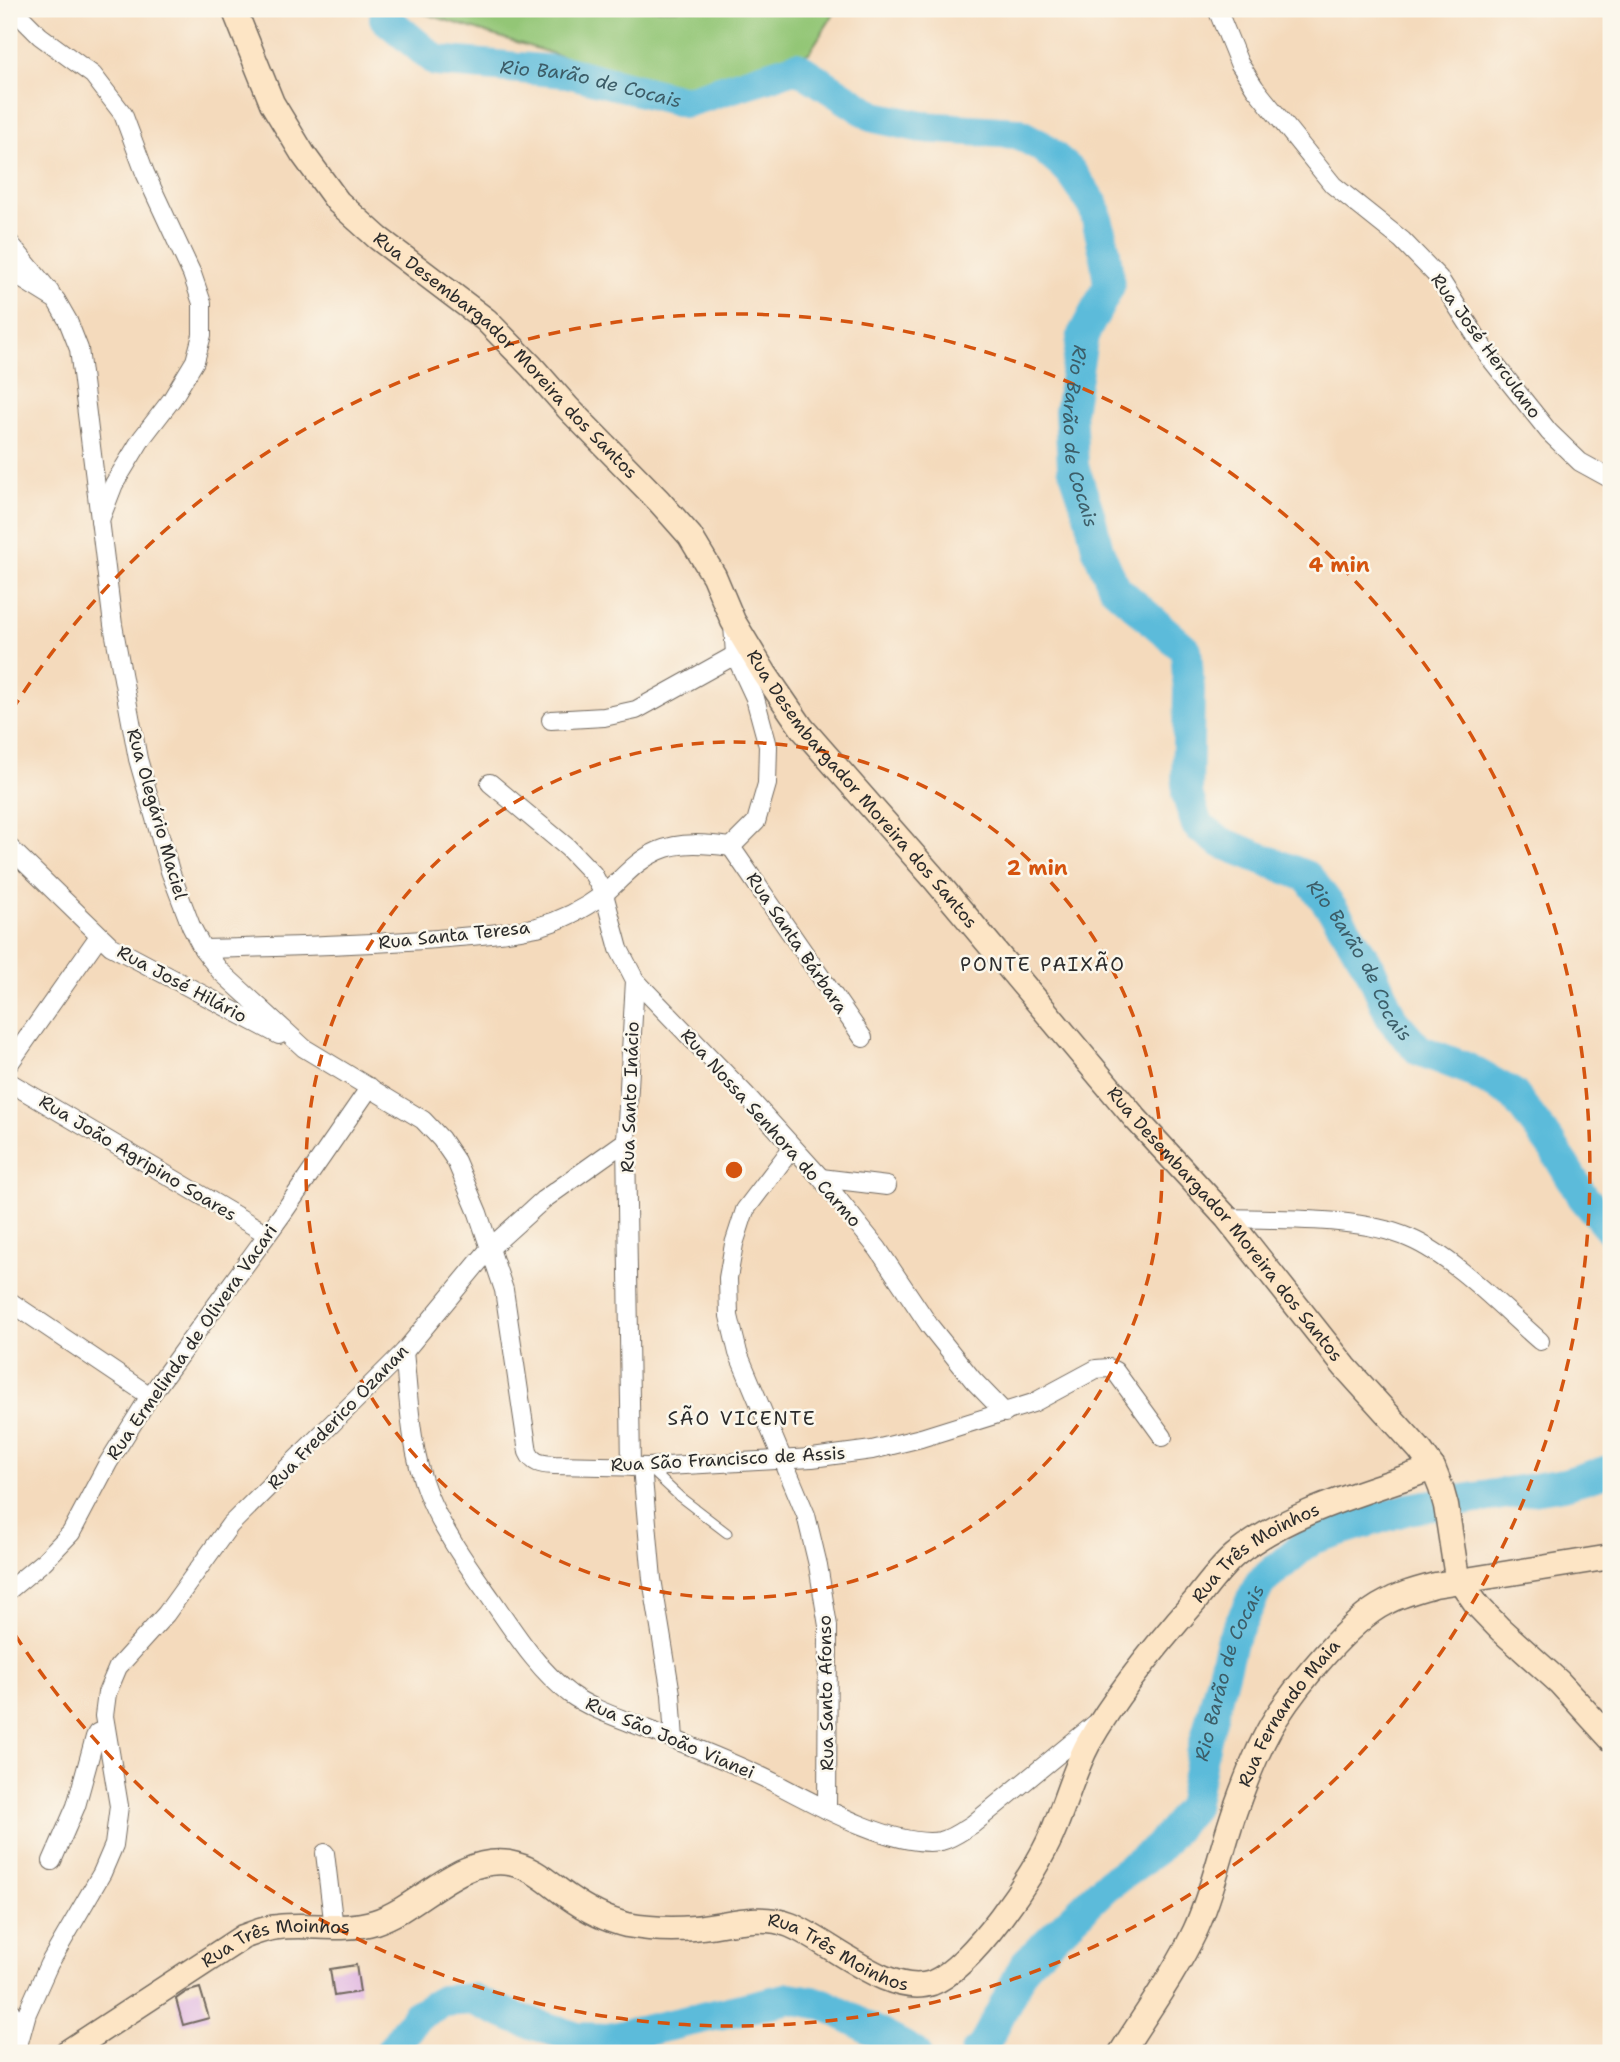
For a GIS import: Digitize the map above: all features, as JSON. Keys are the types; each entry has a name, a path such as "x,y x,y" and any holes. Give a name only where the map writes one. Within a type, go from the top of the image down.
{"street":[{"path":"13,9 40,36 93,75 123,114 145,173 192,274 202,303 202,335 195,361 114,484 99,523"},
{"name":"Rua Desembargador Moreira dos Santos","path":"234,9 272,103 303,154 338,202 378,238 486,320 690,536 714,576 733,621 802,728 932,876 1135,1118 1227,1218 1345,1367 1420,1450 1433,1468 1446,1506 1457,1572 1477,1605 1559,1682 1611,1739"},
{"name":"Rua José Herculano","path":"1217,9 1240,63 1255,88 1333,185 1402,240 1439,278 1490,358 1549,432 1580,462 1611,479"},
{"name":"Rua Olegário Maciel","path":"9,242 56,300 79,349 113,625 138,759 170,871 191,926 203,949 220,971 304,1048 423,1120 442,1139 456,1161 491,1247 505,1290 528,1451"},
{"path":"9,271 56,300"},
{"path":"731,847 756,822 767,784 768,746 755,698 735,655 733,621"},
{"path":"551,720 604,717 636,710 735,655"},
{"name":"Rua Santo Inácio","path":"490,783 568,848 593,874 604,894 620,949 635,980 626,1141 640,1467 652,1579 671,1694 674,1740"},
{"name":"Rua Santa Teresa","path":"203,949 359,945 504,933 540,926 571,914 604,894 642,860 660,850 680,845 731,847"},
{"name":"Rua Santa Bárbara","path":"731,847 863,1038"},
{"name":"Rua José Hilário","path":"9,848 111,946 304,1048"},
{"path":"9,1064 99,936"},
{"name":"Rua Nossa Senhora do Carmo","path":"635,980 746,1095 821,1178 878,1249 929,1325 973,1380 1005,1413"},
{"name":"Rua João Agripino Soares","path":"9,1082 267,1234"},
{"name":"Rua Ermelinda de Olivera Vacari","path":"9,1590 44,1561 71,1533 108,1464 150,1396 370,1087"},
{"name":"Rua Frederico Ozanan","path":"16,2053 20,2034 54,1955 96,1885 114,1845 119,1806 104,1730 107,1693 118,1667 166,1615 222,1534 404,1352 491,1247 543,1200 626,1141"},
{"name":"Rua Santo Afonso","path":"792,1148 745,1209 734,1244 728,1278 729,1316 738,1353 806,1515 818,1565 828,1626 827,1810"},
{"path":"821,1178 887,1186"},
{"path":"1227,1218 1324,1222 1380,1228 1407,1237 1455,1267 1540,1341"},
{"path":"9,1301 150,1396"},
{"name":"Rua São João Vianei","path":"404,1352 415,1450 427,1492 453,1543 502,1615 551,1677 570,1694 596,1709 724,1759 827,1810 899,1838 940,1841 974,1824 1107,1714"},
{"name":"Rua São Francisco de Assis","path":"528,1451 531,1460 540,1464 640,1467 783,1460 872,1450 1005,1413 1058,1391 1089,1372 1103,1367 1115,1371 1163,1437"},
{"name":"Rua Três Moinhos","path":"66,2053 243,1937 281,1926 334,1928 374,1922 406,1907 448,1879 470,1868 491,1863 524,1866 588,1910 624,1924 664,1929 768,1920 801,1931 876,1974 905,1985 926,1985 947,1976 963,1961 995,1924 1032,1873 1051,1838 1088,1744 1107,1714 1179,1619 1232,1558 1264,1534 1307,1514 1433,1468"},
{"name":"Rua Fernando Maia","path":"1121,2053 1194,1933 1209,1898 1235,1810 1254,1762 1276,1718 1325,1655 1356,1622 1382,1604 1408,1592 1434,1585 1457,1572 1611,1557"},
{"name":"Rua Frederico Ozanan","path":"52,1861 76,1805 95,1737 104,1730"},
{"path":"325,1853 334,1928"},
{"path":"9,2008 20,2034"}],"lane":[{"path":"640,1467 727,1533"}],"green space":[{"path":"410,9 837,9 809,53 684,88 557,55"}],"building":[{"path":"356,1965 360,1992 334,1996 330,1969"},
{"path":"200,1988 209,2018 183,2025 176,1999 186,1992"}],"waterway":[{"name":"Rio Barão de Cocais","path":"388,9 385,18 436,61 567,72 685,102 797,67 875,117 922,127 1017,133 1041,146 1070,171 1094,206 1105,253 1109,286 1083,335 1070,411 1073,466 1098,550 1114,587 1186,650 1189,690 1187,794 1197,825 1220,842 1308,877 1338,917 1370,968 1392,1019 1419,1050 1466,1068 1513,1094 1554,1149 1583,1197 1611,1230"},
{"name":"Rio Barão de Cocais","path":"976,2053 983,2047 1026,1963 1106,1886 1157,1849 1192,1807 1202,1754 1231,1642 1260,1583 1311,1539 1408,1509 1564,1484 1611,1470"},
{"name":"Rio Barão de Cocais","path":"390,2053 416,2016 443,2001 472,1999 516,2018 577,2038 608,2039 790,1998 824,2004 915,2053"}],"district":[{"name":"PONTE PAIXÃO","path":"1043,964"},
{"name":"SÃO VICENTE","path":"742,1418"}]}
